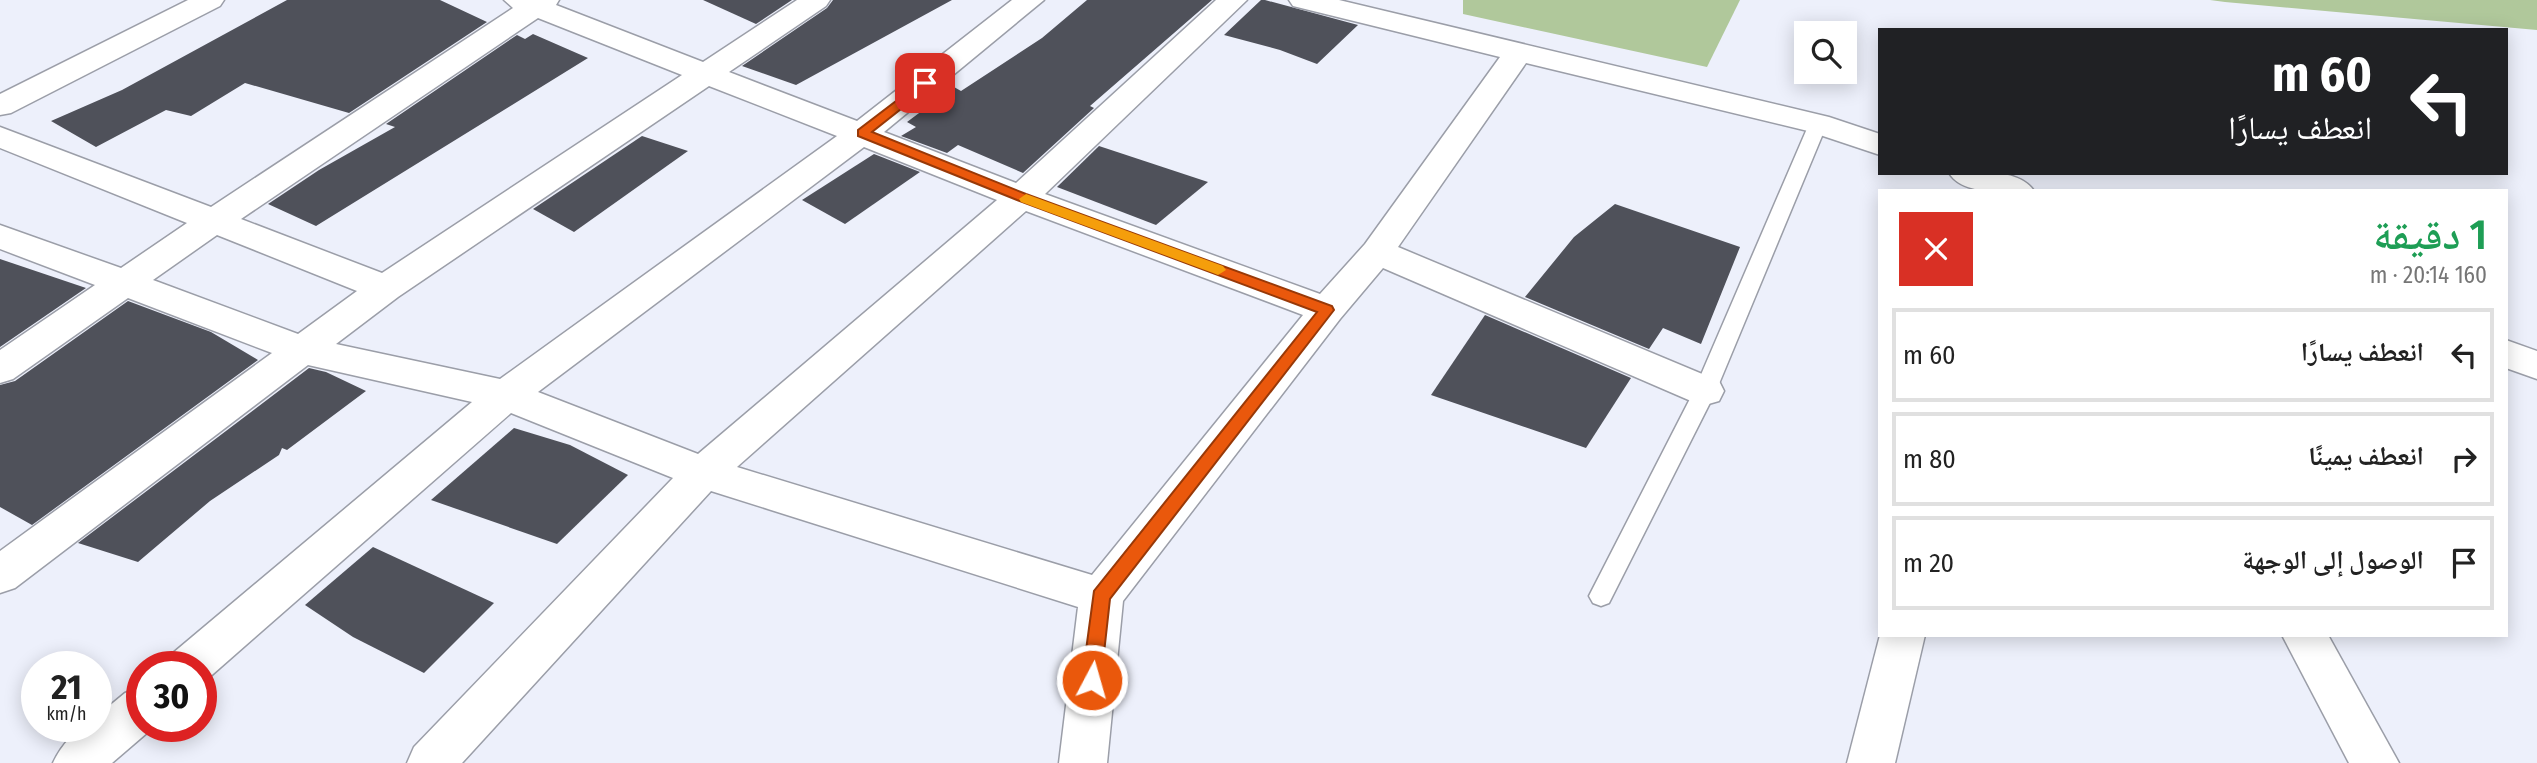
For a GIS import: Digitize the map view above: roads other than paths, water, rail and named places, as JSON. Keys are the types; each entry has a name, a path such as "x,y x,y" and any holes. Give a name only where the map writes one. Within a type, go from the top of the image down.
{"street":[{"path":"0,106 210,0"},
{"path":"0,575 385,288 816,0"},
{"path":"208,651 506,395 862,133 1030,0"},
{"path":"432,763 702,473 1021,197 1233,0"},
{"path":"1303,0 1818,124 1878,144"},
{"path":"0,369 533,2 1021,197 1327,310"},
{"path":"1083,763 1101,596 1327,310 1377,252 1519,52"},
{"path":"0,137 385,288"},
{"path":"1971,175 2011,189"},
{"path":"0,236 303,350 506,395 702,473 1101,596"},
{"path":"1377,252 1705,391"},
{"path":"2508,356 2537,365"},
{"path":"1871,763 1902,637"},
{"path":"2305,637 2375,763"},
{"path":"77,763 126,722"}],"lane":[{"path":"1601,596 1705,391 1818,124"}]}
